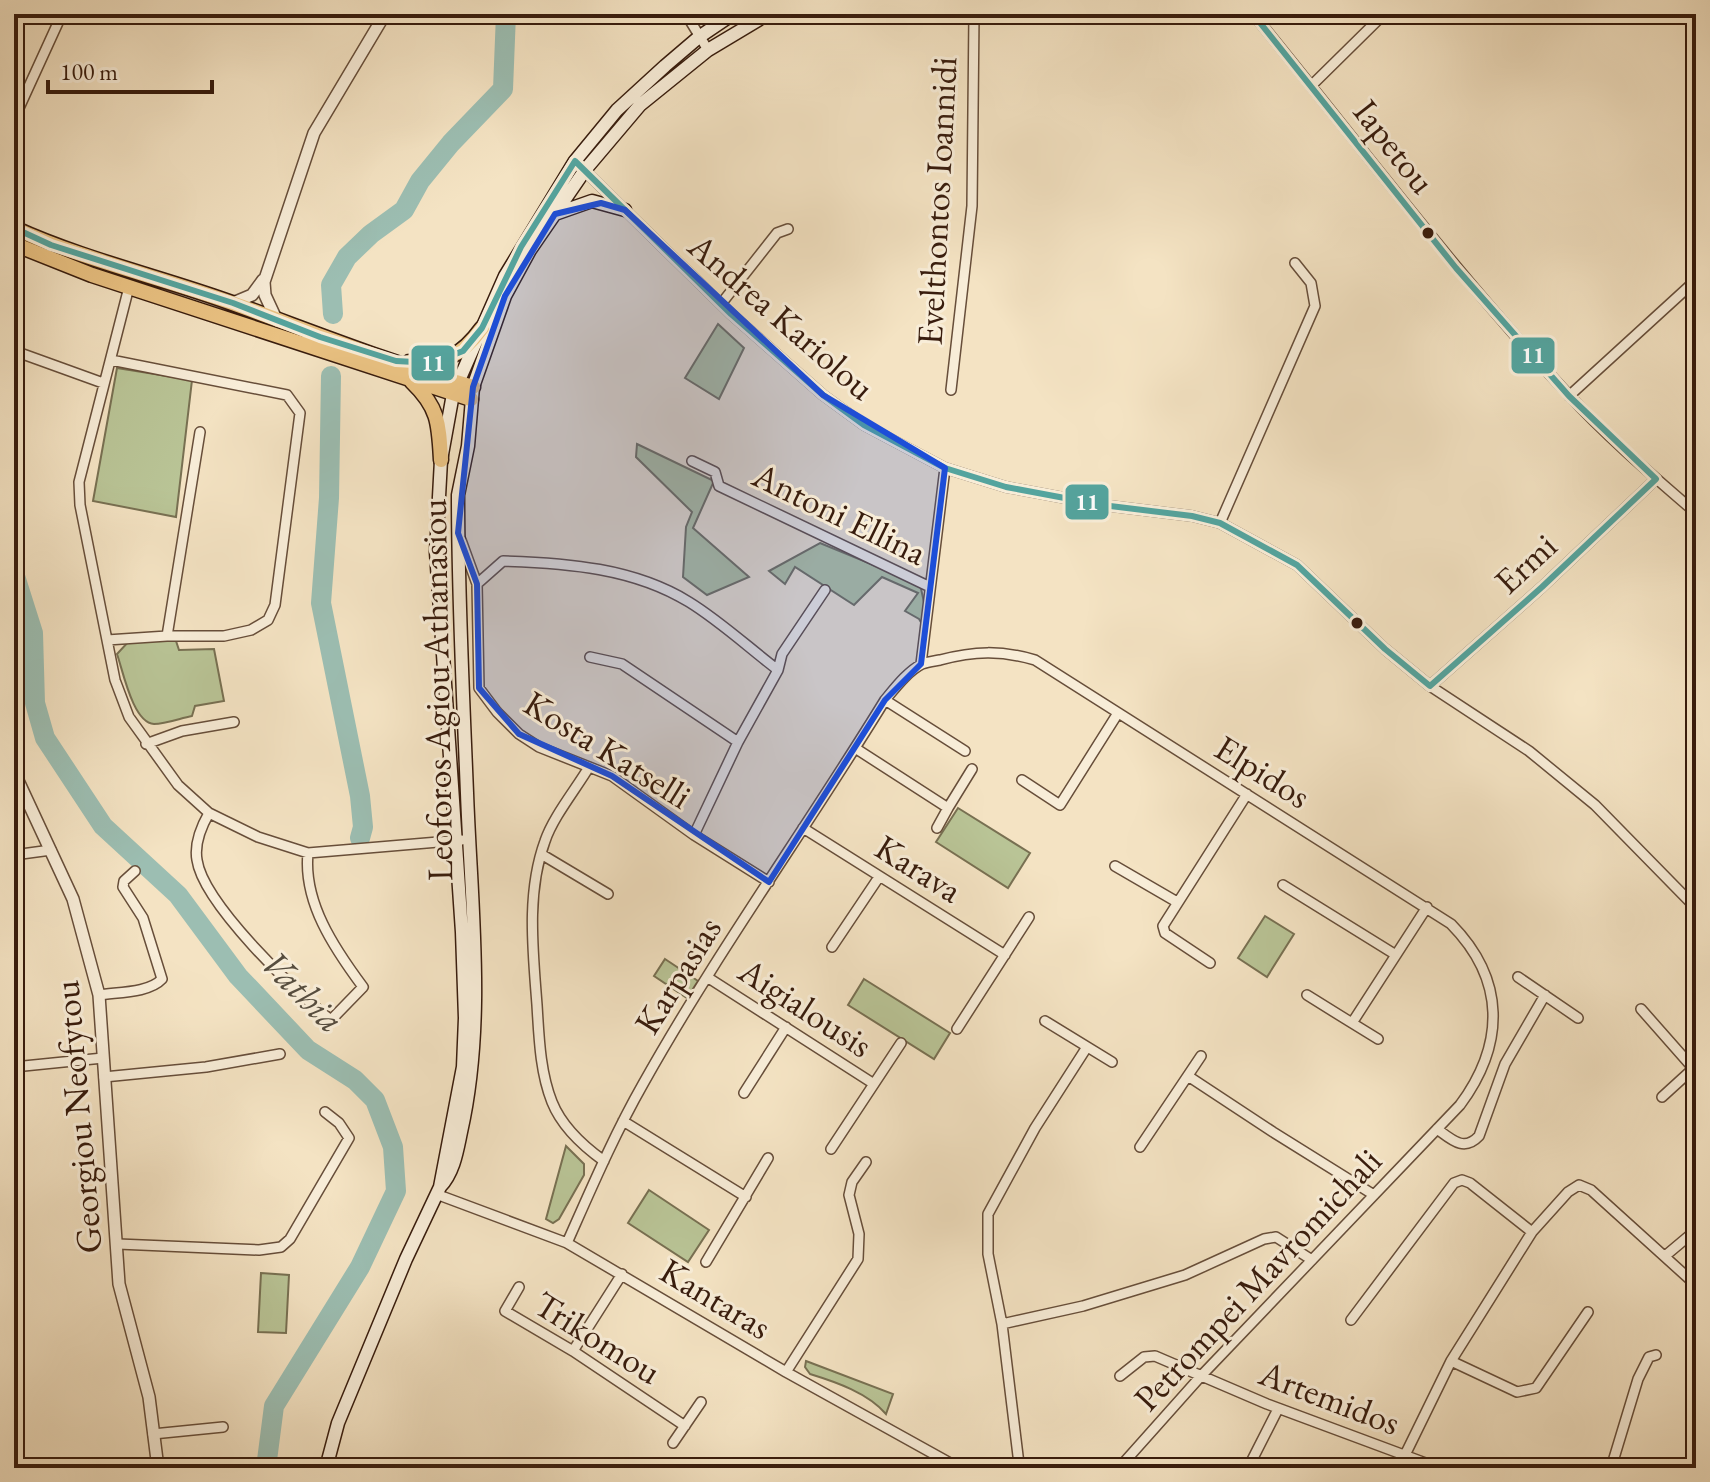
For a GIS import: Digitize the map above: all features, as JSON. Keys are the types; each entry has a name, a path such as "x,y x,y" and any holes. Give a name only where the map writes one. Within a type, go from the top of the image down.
{"main road":[{"name":"Leoforos Agiou Athanasiou","path":"463,840 436,557 441,460 482,328 521,247 575,161 617,110 699,37 733,14"},
{"name":"Leoforos Agiou Athanasiou","path":"326,1468 338,1423 406,1259 438,1191 459,1088 464,1046 464,978 458,495 468,446 464,391 505,296 530,250 585,170 640,105 708,50 768,14"},
{"path":"555,214 592,201 625,210"},
{"path":"14,228 51,245 233,303 408,378 464,391"},
{"path":"14,244 129,287 331,347 396,361 433,363 454,356 470,344 482,328"},
{"path":"396,361 464,391"},
{"path":"408,378 435,410 441,460"}],"street":[{"path":"14,119 62,14"},
{"path":"277,321 265,295 264,282 314,133 385,14"},
{"path":"686,14 708,50"},
{"name":"Evelthontos Ioannidi","path":"951,390 972,206 974,14"},
{"path":"1311,86 1384,14"},
{"name":"Iapetou","path":"1253,15 1456,268 1569,396 1696,513"},
{"name":"Andrea Kariolou","path":"575,161 721,304 823,395 864,425 945,468 1046,496 1192,516 1220,523 1297,565 1385,649 1430,686 1529,751 1595,805 1696,908"},
{"path":"721,304 777,233 788,229"},
{"path":"1220,523 1315,306 1311,283 1295,263"},
{"path":"233,303 252,295 267,273"},
{"path":"1569,396 1696,280"},
{"path":"129,287 79,482 80,505 107,640 129,717 178,785 209,813 258,837 308,853 463,840"},
{"path":"20,353 103,383"},
{"path":"107,640 224,636 251,630 268,620 275,605 300,413 287,395 111,360"},
{"path":"167,636 200,432"},
{"name":"Antoni Ellina","path":"692,461 715,472 719,486 930,587"},
{"path":"945,468 921,664 885,700 855,748 948,808"},
{"name":"Ermi","path":"1430,686 1656,479"},
{"name":"Kosta Katselli","path":"458,533 477,584 479,688 497,712 519,734 539,747 612,776 694,835 769,882"},
{"path":"477,584 503,561 547,562 602,569 642,581 693,605 778,670"},
{"path":"694,835 738,742 778,670 782,654 825,590"},
{"name":"Elpidos","path":"921,664 969,653 1010,653 1035,660 1451,924 1468,941 1490,985 1492,1035 1486,1062 1475,1085 1437,1129"},
{"path":"590,657 622,664 738,742"},
{"path":"885,700 965,751"},
{"path":"1022,780 1060,805 1118,713"},
{"path":"146,744 182,731 234,722"},
{"name":"Karpasias","path":"567,1243 623,1121 707,977 855,748"},
{"path":"589,767 545,839 534,896 533,940 543,1069 553,1104 583,1145 604,1161"},
{"path":"937,828 972,769"},
{"name":"Georgiou Neofytou","path":"14,772 73,899 99,995 119,1284 149,1397 158,1468"},
{"path":"1210,963 1165,933 1163,926 1247,794"},
{"path":"209,813 196,845 203,878 254,945 304,999 331,1020 363,987 343,960 316,910 306,874 308,853"},
{"name":"Karava","path":"803,828 1005,955"},
{"path":"14,855 51,850"},
{"path":"541,854 608,894"},
{"path":"1115,866 1177,902"},
{"path":"99,995 147,987 162,979 143,918 123,887 124,881 135,871"},
{"path":"832,947 879,877"},
{"path":"1283,885 1396,955"},
{"path":"1352,1023 1427,907"},
{"path":"957,1029 1029,917"},
{"name":"Aigialousis","path":"707,977 874,1084"},
{"path":"1518,977 1578,1018"},
{"path":"1307,995 1378,1039"},
{"path":"1437,1129 1458,1144 1472,1144 1479,1136 1505,1064 1545,995"},
{"path":"1641,1009 1695,1067 1662,1097"},
{"path":"1045,1021 1112,1062"},
{"path":"744,1093 786,1027"},
{"path":"831,1149 901,1043"},
{"path":"1017,1468 1019,1464 1002,1324 988,1254 988,1214 1035,1128 1087,1047"},
{"path":"104,1077 206,1067 280,1054"},
{"path":"1140,1147 1201,1056"},
{"path":"14,1067 103,1058"},
{"path":"1188,1076 1374,1195"},
{"path":"118,1244 259,1250 281,1247 290,1239 349,1138 339,1123 325,1112"},
{"path":"623,1121 746,1197"},
{"name":"Petrompei Mavromichali","path":"1119,1468 1201,1376 1437,1129"},
{"path":"706,1262 768,1158"},
{"path":"786,1372 858,1259 859,1234 849,1195 852,1182 866,1162"},
{"path":"1351,1320 1454,1183 1462,1180 1470,1183 1532,1232"},
{"path":"1405,1455 1451,1361 1532,1232 1568,1192 1579,1185 1591,1190 1696,1285"},
{"name":"Kantaras","path":"438,1191 567,1243 786,1372 959,1468"},
{"path":"1665,1256 1696,1230"},
{"path":"1002,1324 1083,1306 1185,1275 1264,1239 1276,1237 1312,1260"},
{"path":"573,1351 622,1274"},
{"name":"Trikomou","path":"519,1287 505,1311 573,1351 685,1426"},
{"path":"1451,1361 1517,1392 1527,1392 1536,1388 1588,1312"},
{"path":"1611,1468 1638,1379 1649,1357 1656,1355"},
{"name":"Artemidos","path":"1120,1376 1144,1357 1155,1356 1278,1409 1439,1468"},
{"path":"673,1443 701,1402"},
{"path":"1248,1468 1278,1409"},
{"path":"153,1434 223,1427"}],"highlighted area":[{"path":"601,203 625,210 823,395 945,468 921,664 885,700 769,882 612,776 519,734 479,688 477,584 458,533 473,387 505,296 555,214"}],"green space":[{"path":"718,324 744,348 719,399 685,378"},
{"path":"117,368 192,380 176,517 93,501"},
{"path":"637,444 714,481 693,528 749,577 707,595 683,577 686,527 692,512 636,457"},
{"path":"820,543 920,584 925,607 922,624 905,611 918,593 882,577 854,605 795,567 785,584 769,571"},
{"path":"130,640 176,641 179,650 214,649 224,701 195,706 192,716 159,724 147,721 135,706 117,654"},
{"path":"958,808 1030,853 1008,888 936,842"},
{"path":"1265,916 1294,934 1267,977 1238,958"},
{"path":"665,959 698,981 687,998 654,976"},
{"path":"864,979 950,1033 934,1059 848,1005"},
{"path":"566,1146 584,1164 584,1175 559,1219 553,1223 546,1219"},
{"path":"649,1190 709,1230 688,1262 628,1223"},
{"path":"261,1273 289,1275 286,1333 258,1332"},
{"path":"806,1361 893,1394 886,1414 861,1394 810,1374 805,1367"}],"waterway":[{"path":"333,314 331,285 347,257 371,234 404,210 420,181 451,143 503,89 506,14"},
{"path":"331,376 329,498 321,603 360,796 363,827 360,838"},
{"name":"Vathia","path":"14,573 33,633 35,703 45,738 103,826 178,895 238,976 308,1050 355,1080 375,1100 393,1147 396,1191 360,1267 274,1406 266,1468"}],"transit line":[{"name":"11","path":"14,228 51,245 233,303 320,337 396,361 433,363 463,351 482,328 521,247 575,161 731,314 823,395 864,425 945,468 1006,487 1220,523 1297,565 1385,649 1430,686 1542,587 1656,479 1569,396 1456,268 1253,14"}]}
